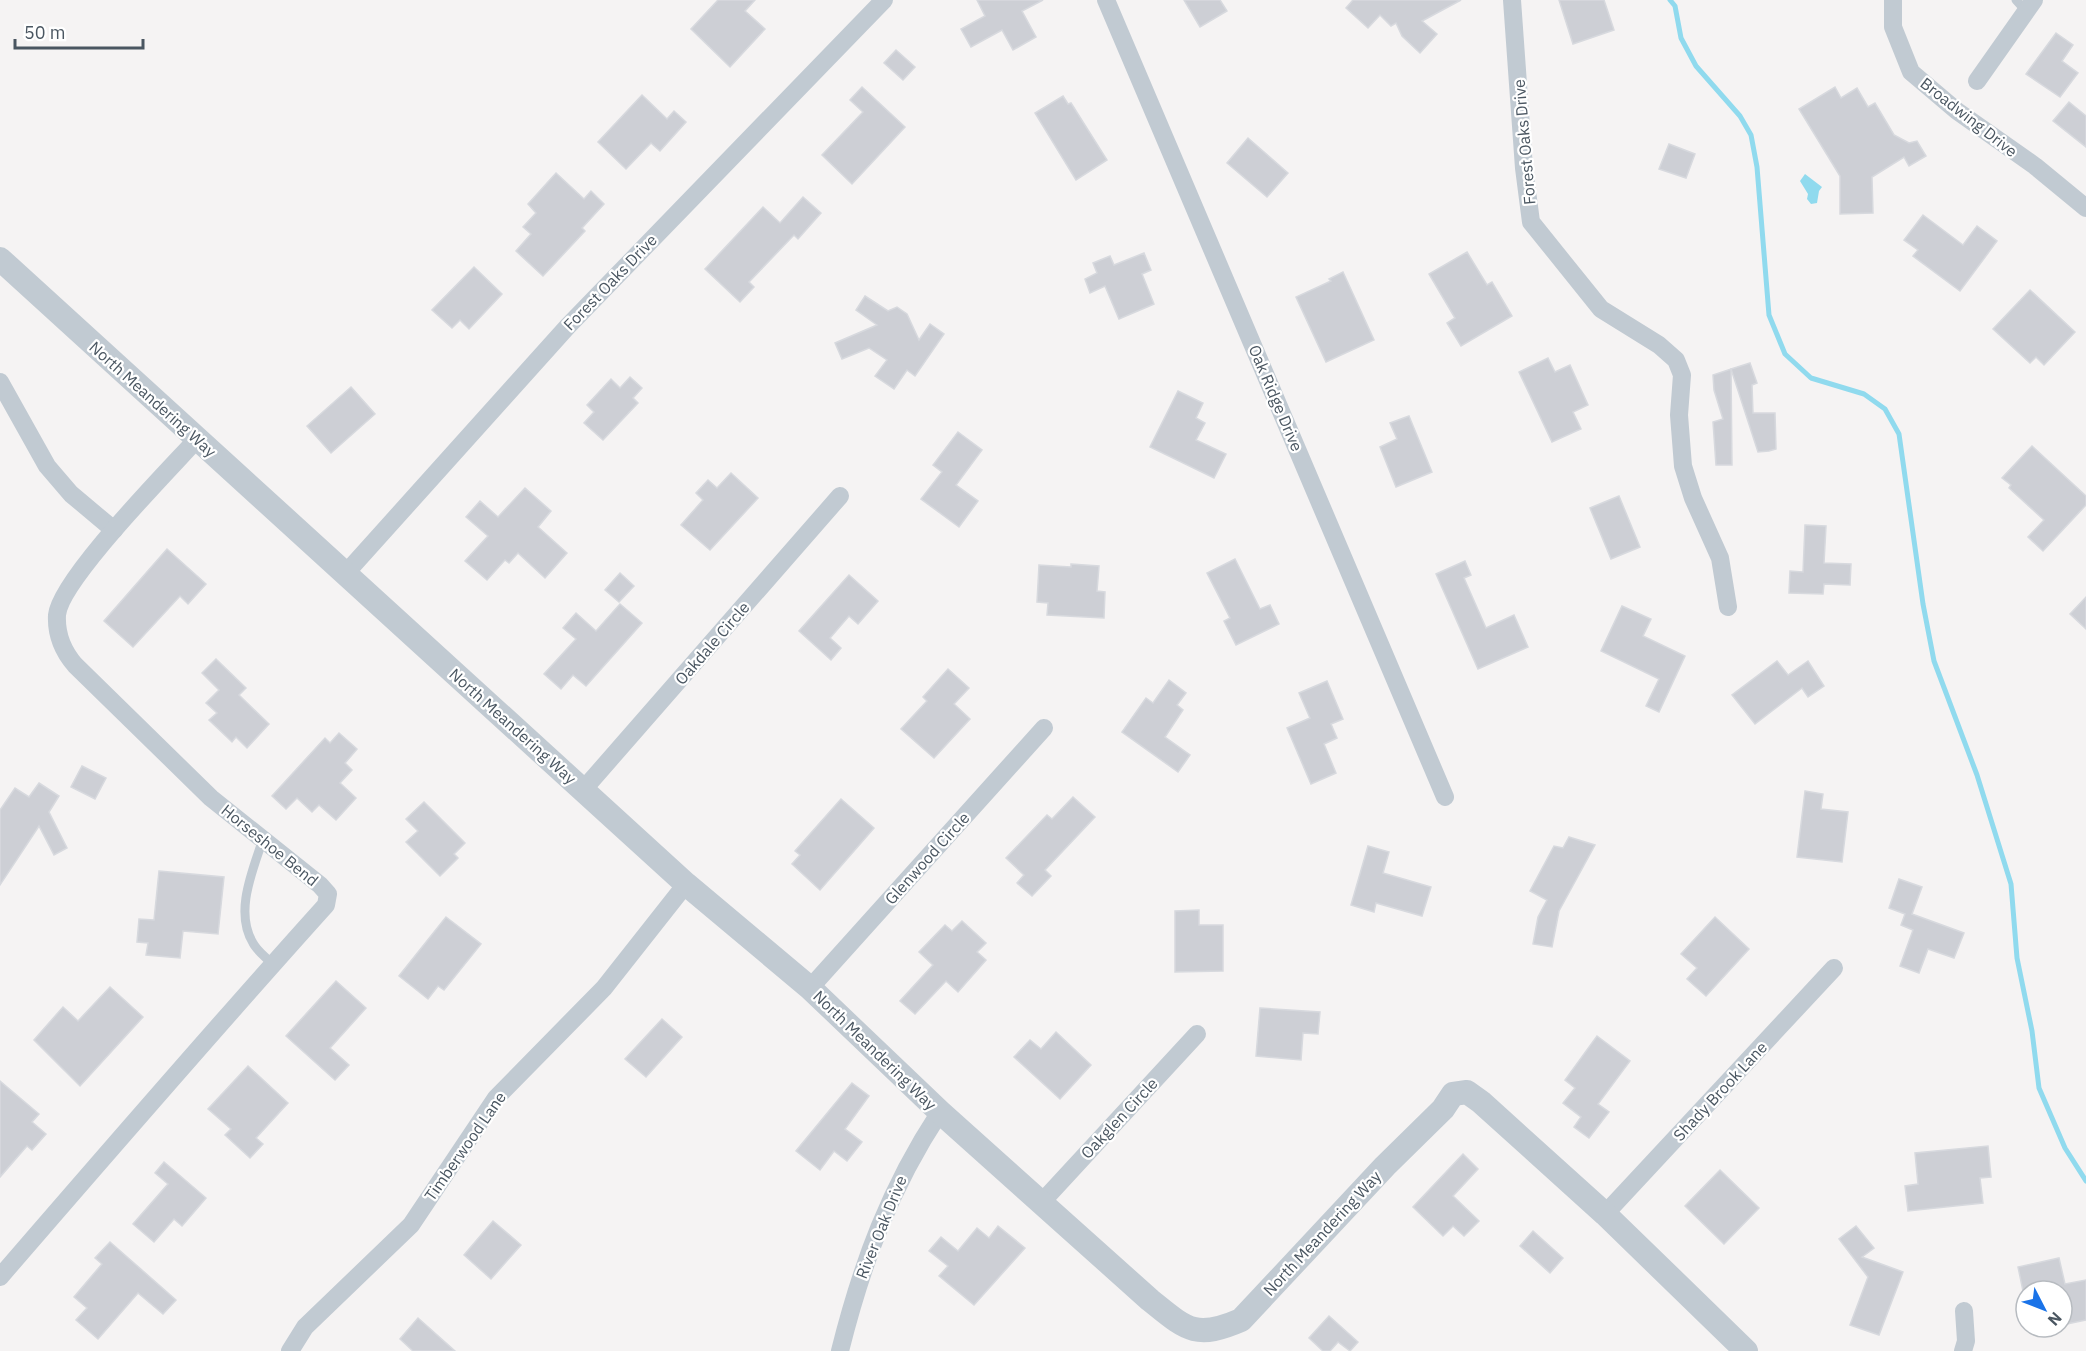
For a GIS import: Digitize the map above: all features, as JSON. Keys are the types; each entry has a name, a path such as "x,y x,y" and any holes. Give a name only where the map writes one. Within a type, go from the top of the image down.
{"street":[{"name":"Forest Oaks Drive","path":"346,573 568,326 884,0"},
{"name":"Oak Ridge Drive","path":"1106,0 1444,797"},
{"name":"Forest Oaks Drive","path":"1512,0 1524,168 1531,222 1601,309 1659,345 1676,360 1682,375 1680,415 1683,466 1693,498 1720,558 1728,607"},
{"name":"Broadwing Drive","path":"1893,0 1893,27 1911,72 1957,111 2035,166 2086,208"},
{"path":"1977,81 2025,4"},
{"name":"North Meandering Way","path":"0,259 686,884 810,988 940,1112 1182,1326 1199,1331 1216,1331 1241,1320 1385,1166 1443,1109 1453,1095 1467,1092 1605,1214 1746,1351"},
{"path":"0,382 47,466 71,494 114,530"},
{"name":"Horseshoe Bend","path":"0,1277 326,905 328,894 320,885 211,798 63,651 57,614 61,600 70,584 114,530 196,439"},
{"name":"Oakdale Circle","path":"584,790 840,496"},
{"name":"Glenwood Circle","path":"810,988 1044,728"},
{"name":"Timberwood Lane","path":"290,1351 305,1327 411,1225 496,1098 604,988 686,884"},
{"name":"Shady Brook Lane","path":"1605,1214 1834,968"},
{"name":"Oakglen Circle","path":"1041,1203 1197,1034"},
{"name":"River Oak Drive","path":"840,1351 856,1286 888,1203 913,1152 940,1112"},
{"path":"1963,1351 1966,1341 1964,1311"}],"lane":[{"path":"263,838 250,878 244,923 253,944 272,964"}],"water":[{"path":"1805,174 1822,187 1817,203 1811,204 1807,199 1808,194 1800,181"}],"building":[{"path":"718,0 755,0 745,11 765,29 730,67 691,29"},
{"path":"977,0 1043,0 1022,11 1036,37 1013,50 1002,30 971,47 961,29 985,16"},
{"path":"1184,0 1220,0 1227,11 1200,27"},
{"path":"1353,0 1461,0 1422,21 1437,34 1420,53 1402,36 1396,23 1391,26 1380,15 1368,28 1346,8"},
{"path":"1559,0 1604,0 1614,30 1573,44"},
{"path":"2056,33 2073,45 2062,61 2078,73 2060,97 2026,74"},
{"path":"896,50 915,67 903,80 884,63"},
{"path":"862,87 905,127 852,184 822,155 863,112 850,100"},
{"path":"1835,87 1841,98 1857,88 1868,107 1875,103 1894,135 1909,143 1917,141 1926,156 1909,166 1904,157 1872,177 1873,213 1840,214 1840,176 1799,109"},
{"path":"642,95 667,119 674,111 686,122 660,151 651,143 626,169 598,142"},
{"path":"1063,96 1068,104 1071,103 1107,160 1076,180 1035,113"},
{"path":"2069,102 2086,116 2086,147 2053,121"},
{"path":"1248,138 1288,173 1267,197 1227,163"},
{"path":"1669,144 1695,154 1686,178 1659,169"},
{"path":"556,173 584,199 591,191 604,204 582,228 585,231 543,276 516,251 531,234 523,227 536,213 528,204"},
{"path":"803,197 821,213 798,239 794,235 749,282 754,287 740,302 705,269 763,207 780,223"},
{"path":"1923,215 1963,245 1977,226 1997,241 1960,291 1913,256 1918,250 1904,240"},
{"path":"1467,252 1487,285 1492,282 1512,316 1461,346 1447,323 1455,318 1429,274"},
{"path":"1144,253 1151,270 1142,274 1154,304 1119,319 1105,286 1090,293 1085,279 1097,273 1093,263 1110,256 1114,265"},
{"path":"474,267 502,294 469,329 460,320 452,328 432,310"},
{"path":"1343,272 1374,340 1326,362 1296,297 1331,281 1329,279"},
{"path":"2030,290 2075,332 2044,365 2036,357 2030,363 1993,329"},
{"path":"865,296 888,311 897,307 907,314 919,340 930,324 944,334 915,376 907,370 894,389 875,376 887,360 869,348 842,359 835,343 877,325 856,310"},
{"path":"1548,358 1555,372 1570,365 1588,405 1573,412 1581,429 1552,442 1519,372"},
{"path":"1750,363 1757,383 1752,385 1753,413 1775,413 1776,449 1769,451 1758,452 1731,369"},
{"path":"1731,369 1732,465 1716,465 1713,422 1723,419 1714,390 1713,375"},
{"path":"630,377 642,388 633,398 638,403 603,440 584,423 594,412 587,405 611,379 620,388"},
{"path":"351,387 375,414 331,453 307,426"},
{"path":"1178,391 1203,403 1196,418 1205,423 1196,440 1226,454 1214,478 1150,447"},
{"path":"1409,416 1432,472 1396,487 1380,447 1397,439 1390,423"},
{"path":"958,432 982,450 956,485 978,501 959,527 921,499 942,472 933,465"},
{"path":"2032,446 2086,496 2086,505 2043,551 2028,537 2044,520 2009,488 2011,485 2002,478"},
{"path":"731,473 758,498 710,550 681,525 703,500 696,493 708,480 717,488"},
{"path":"525,488 551,511 538,527 567,553 545,578 518,553 509,563 505,560 487,580 465,561 488,536 466,517 480,501 498,517"},
{"path":"1619,496 1640,547 1611,559 1590,508"},
{"path":"1805,525 1826,526 1824,563 1851,564 1850,585 1824,584 1823,594 1789,593 1790,571 1803,572"},
{"path":"167,549 206,584 188,604 180,596 133,647 104,621"},
{"path":"1235,559 1260,609 1270,605 1279,624 1236,645 1224,621 1230,618 1207,573"},
{"path":"1465,561 1471,575 1464,578 1486,628 1514,615 1528,647 1478,669 1436,574"},
{"path":"1071,564 1099,566 1097,591 1105,592 1104,618 1047,615 1048,603 1037,602 1039,565 1071,567"},
{"path":"620,573 634,586 619,602 605,590"},
{"path":"849,575 878,601 858,624 849,616 830,638 841,648 831,660 799,631"},
{"path":"2086,597 2086,629 2070,614"},
{"path":"620,604 642,623 586,686 573,675 561,689 544,674 576,639 563,628 576,613 596,631"},
{"path":"1622,606 1651,619 1643,636 1685,656 1659,712 1646,706 1659,679 1601,651"},
{"path":"216,659 246,688 239,695 269,724 247,748 236,737 232,742 209,720 217,713 206,703 219,690 202,673"},
{"path":"1777,661 1788,675 1808,661 1824,686 1808,697 1802,688 1755,724 1732,695"},
{"path":"948,669 969,688 954,704 970,719 934,758 901,729 927,701 923,697"},
{"path":"1169,680 1186,693 1177,705 1183,710 1165,737 1190,755 1178,772 1122,732 1146,698 1153,703"},
{"path":"1327,681 1343,719 1331,724 1337,738 1324,744 1336,773 1311,784 1287,728 1310,718 1299,693"},
{"path":"339,733 357,749 345,763 352,770 340,783 356,798 336,820 319,805 312,812 297,798 286,809 272,796 325,738 330,743"},
{"path":"82,766 106,778 95,799 71,787"},
{"path":"39,783 59,796 49,812 67,848 54,855 39,826 0,885 0,810 15,788 29,797"},
{"path":"1805,791 1823,794 1821,809 1848,812 1842,862 1797,857"},
{"path":"1073,797 1095,817 1045,870 1051,876 1032,896 1017,883 1024,875 1006,858 1047,815 1052,819"},
{"path":"841,799 874,828 820,890 792,864 800,855 795,851"},
{"path":"424,802 465,843 454,854 458,858 440,876 406,842 418,831 406,819"},
{"path":"1569,837 1595,845 1559,911 1552,947 1533,944 1538,917 1547,900 1530,891 1554,846 1563,848"},
{"path":"1368,846 1389,852 1383,873 1431,887 1422,916 1376,903 1374,912 1351,905"},
{"path":"159,871 224,877 218,934 183,931 180,958 146,955 148,943 137,942 139,919 154,920"},
{"path":"1899,879 1922,887 1912,914 1964,933 1954,958 1928,949 1919,973 1900,966 1913,930 1901,925 1905,914 1889,908"},
{"path":"1199,910 1199,925 1223,925 1223,971 1175,972 1175,911"},
{"path":"446,917 481,944 444,990 438,986 428,999 399,976"},
{"path":"1715,917 1749,949 1706,996 1687,979 1697,968 1681,954"},
{"path":"962,921 986,943 977,952 986,960 958,992 946,981 915,1014 900,1001 933,965 919,952 945,925 952,931"},
{"path":"336,981 366,1008 330,1048 349,1065 335,1080 286,1036"},
{"path":"110,987 143,1017 80,1086 34,1040 63,1007 78,1021"},
{"path":"1260,1008 1320,1012 1318,1034 1303,1033 1301,1060 1256,1056"},
{"path":"662,1019 682,1037 646,1077 625,1059"},
{"path":"1056,1032 1091,1065 1060,1099 1014,1057 1030,1040 1041,1049"},
{"path":"1597,1036 1630,1061 1598,1104 1609,1112 1589,1138 1574,1127 1581,1117 1563,1103 1575,1088 1565,1080"},
{"path":"248,1066 288,1103 256,1138 263,1144 250,1158 225,1135 231,1129 208,1109"},
{"path":"0,1081 39,1114 32,1122 46,1134 32,1150 27,1146 0,1177"},
{"path":"852,1083 869,1096 845,1129 862,1142 847,1161 834,1151 820,1170 796,1151"},
{"path":"1988,1146 1991,1177 1980,1178 1983,1203 1908,1211 1905,1186 1918,1184 1915,1153"},
{"path":"1463,1154 1478,1169 1453,1196 1479,1221 1464,1236 1453,1226 1443,1236 1413,1207"},
{"path":"164,1162 206,1198 182,1226 174,1219 154,1242 133,1224 168,1184 155,1173"},
{"path":"1720,1170 1759,1208 1724,1244 1685,1206"},
{"path":"493,1221 521,1245 491,1279 464,1255"},
{"path":"998,1226 1025,1248 974,1305 939,1276 948,1266 929,1251 941,1237 958,1251 977,1228 989,1238"},
{"path":"1856,1226 1874,1248 1862,1257 1903,1272 1879,1335 1850,1325 1868,1277 1839,1239"},
{"path":"1533,1231 1563,1258 1550,1273 1520,1246"},
{"path":"110,1242 176,1300 163,1314 138,1293 98,1339 76,1320 87,1308 74,1297 102,1264 95,1258"},
{"path":"2059,1258 2064,1279 2020,1279 2018,1267"},
{"path":"2086,1280 2086,1320 2074,1322 2074,1282"},
{"path":"1329,1316 1358,1342 1350,1351 1338,1342 1330,1351 1323,1351 1309,1338"},
{"path":"418,1318 455,1351 413,1351 400,1339"}],"waterway":[{"path":"1670,0 1675,6 1681,38 1696,66 1740,116 1751,135 1757,167 1769,315 1785,354 1811,378 1864,394 1885,409 1899,434 1923,604 1934,661 1977,775 2011,884 2017,958 2032,1031 2039,1088 2065,1148 2086,1181"}]}
